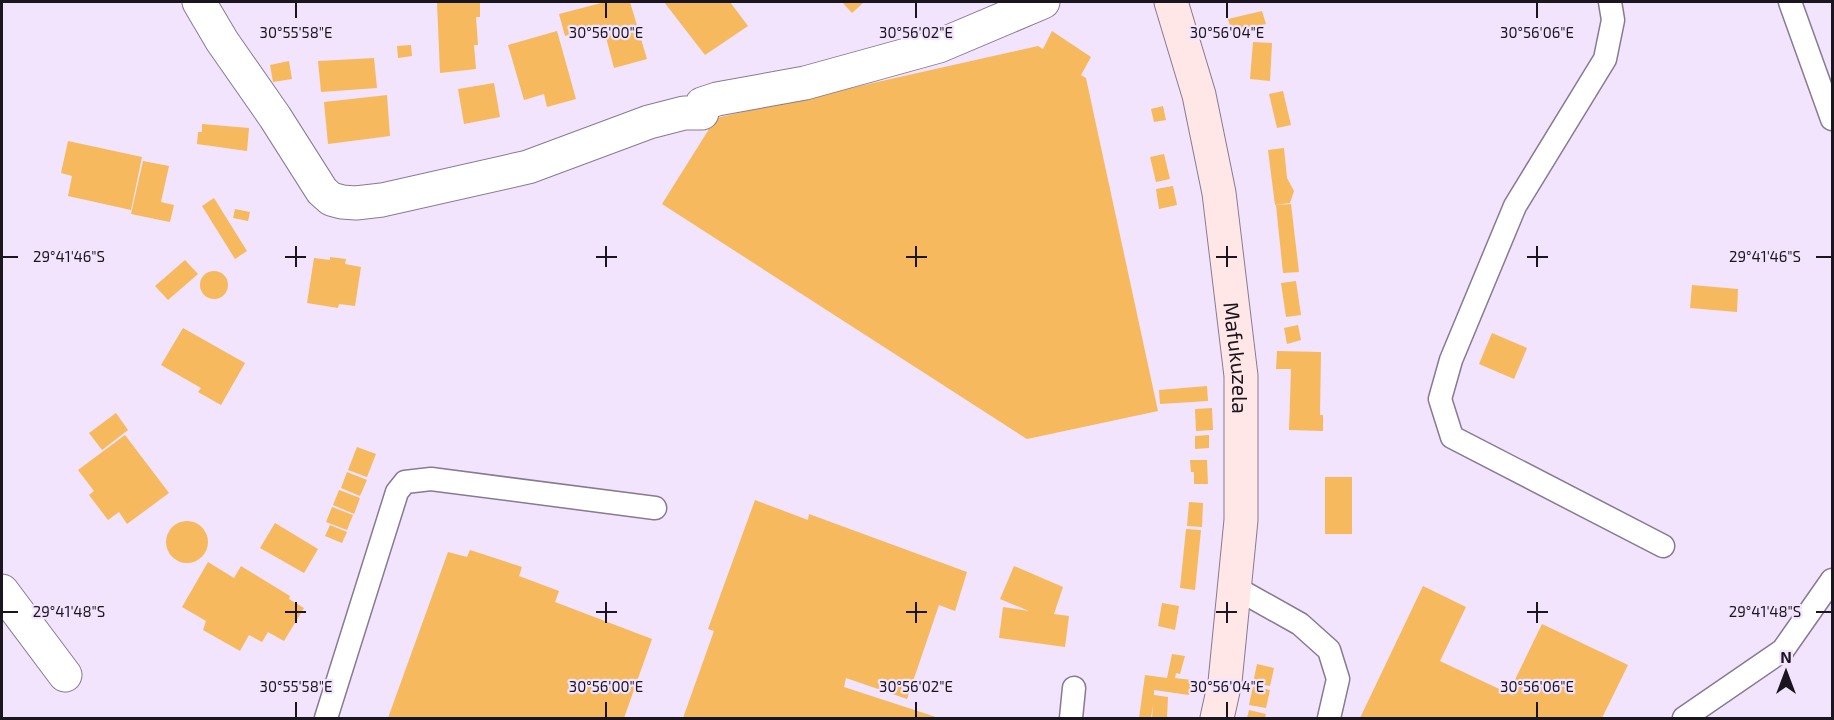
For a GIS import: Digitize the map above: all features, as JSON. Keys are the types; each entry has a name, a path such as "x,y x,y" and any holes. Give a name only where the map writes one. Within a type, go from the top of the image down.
{"main road":[{"name":"Mafukuzela","path":"1171,2 1199,95 1219,193 1241,376 1240,519 1226,682 1217,718"}],"street":[{"path":"199,2 222,41 275,117 322,191 331,199 356,204 528,167 649,122 684,113 702,113 702,104 717,99 805,83 939,46 1043,2"},
{"path":"2,591 65,675"}],"lane":[{"path":"1790,2 1833,119"},
{"path":"1616,4 1605,59 1515,206 1450,360 1440,399 1452,437 1663,546"},
{"path":"326,718 397,492 405,482 431,478 655,508"},
{"path":"1684,718 1783,650 1833,580"},
{"path":"1234,587 1300,624 1329,650 1338,680 1329,718"},
{"path":"1071,718 1074,688"}],"building":[{"path":"437,2 480,2 480,17 476,17 478,45 474,45 476,69 440,73"},
{"path":"605,2 630,2 647,59 614,68 603,26 565,36 559,14"},
{"path":"664,2 730,2 748,26 705,55"},
{"path":"842,2 864,2 852,13"},
{"path":"1262,11 1266,24 1232,32 1228,19"},
{"path":"557,31 576,99 547,107 544,94 524,100 508,45"},
{"path":"1052,31 1091,57 1081,75 1086,78 1158,411 1027,439 662,204 716,118 1038,46 1043,49"},
{"path":"1253,42 1272,43 1270,81 1250,79"},
{"path":"411,45 412,56 398,58 397,46"},
{"path":"374,58 377,88 321,92 318,61"},
{"path":"289,61 292,79 273,82 270,65"},
{"path":"494,83 500,117 464,124 458,89"},
{"path":"1283,91 1291,125 1277,128 1269,94"},
{"path":"387,95 390,136 328,144 324,102"},
{"path":"1163,106 1166,120 1154,122 1151,109"},
{"path":"202,124 249,128 247,151 197,144 198,132 202,132"},
{"path":"68,141 142,157 131,210 68,196 72,176 61,173"},
{"path":"1284,148 1287,178 1294,191 1290,203 1275,205 1268,150"},
{"path":"1164,154 1170,179 1156,182 1150,157"},
{"path":"143,161 169,166 161,202 174,205 170,222 131,214"},
{"path":"1173,186 1177,205 1159,209 1156,189"},
{"path":"214,198 247,251 235,259 202,206"},
{"path":"1291,204 1299,272 1283,273 1276,205"},
{"path":"235,209 250,212 248,221 233,218"},
{"path":"330,257 346,259 345,264 361,267 355,306 339,304 338,308 307,303 314,258 330,260"},
{"path":"185,260 198,274 168,300 155,286"},
{"path":"214,271 224,275 228,285 224,295 214,299 204,295 200,285 204,275"},
{"path":"1296,281 1301,315 1286,317 1281,283"},
{"path":"1692,285 1738,289 1737,312 1690,308"},
{"path":"1298,325 1301,340 1287,344 1284,328"},
{"path":"183,328 245,363 221,405 198,392 201,388 161,365"},
{"path":"1492,333 1527,348 1514,379 1479,364"},
{"path":"1277,351 1321,352 1320,415 1323,415 1323,431 1289,430 1291,369 1276,369"},
{"path":"1207,386 1208,401 1160,404 1159,390"},
{"path":"1212,408 1213,430 1196,431 1195,409"},
{"path":"116,413 128,430 102,450 89,433"},
{"path":"125,435 169,493 127,524 119,512 108,520 89,495 94,491 78,470"},
{"path":"1209,435 1209,448 1195,449 1195,436"},
{"path":"357,447 376,454 367,477 348,470"},
{"path":"1190,460 1207,460 1208,484 1194,484 1194,472 1191,472"},
{"path":"347,472 367,480 360,496 341,488"},
{"path":"1325,477 1352,477 1352,534 1325,534"},
{"path":"339,490 360,498 354,514 333,505"},
{"path":"755,500 808,520 809,514 967,572 955,611 939,605 907,699 846,678 844,687 939,718 683,718 714,631 708,629"},
{"path":"1189,502 1203,503 1202,527 1187,526"},
{"path":"332,507 353,515 347,530 326,522"},
{"path":"187,521 202,527 208,542 202,557 187,563 172,557 166,542 172,527"},
{"path":"275,523 318,549 304,573 260,548"},
{"path":"330,525 347,532 342,543 325,536"},
{"path":"1186,529 1201,530 1195,590 1180,588"},
{"path":"470,550 522,567 519,576 559,591 555,602 652,639 624,718 388,718 448,552 467,557"},
{"path":"208,562 234,578 241,566 290,596 289,599 304,608 284,641 268,632 262,642 249,635 240,651 203,630 206,621 182,607"},
{"path":"1014,566 1063,587 1054,614 1069,616 1065,647 999,638 1003,607 1029,611 1000,599"},
{"path":"1423,586 1466,607 1440,661 1514,696 1509,692 1542,624 1628,665 1602,718 1360,718"},
{"path":"1162,603 1179,606 1175,630 1158,626"},
{"path":"1172,654 1185,656 1180,674 1176,673 1175,678 1192,680 1189,695 1154,690 1154,695 1168,697 1167,718 1152,718 1153,705 1151,718 1139,718 1145,675 1167,678"},
{"path":"1257,664 1274,668 1270,686 1253,683"},
{"path":"1253,686 1270,690 1266,708 1249,705"},
{"path":"1249,710 1266,714 1265,718 1247,718"}]}
